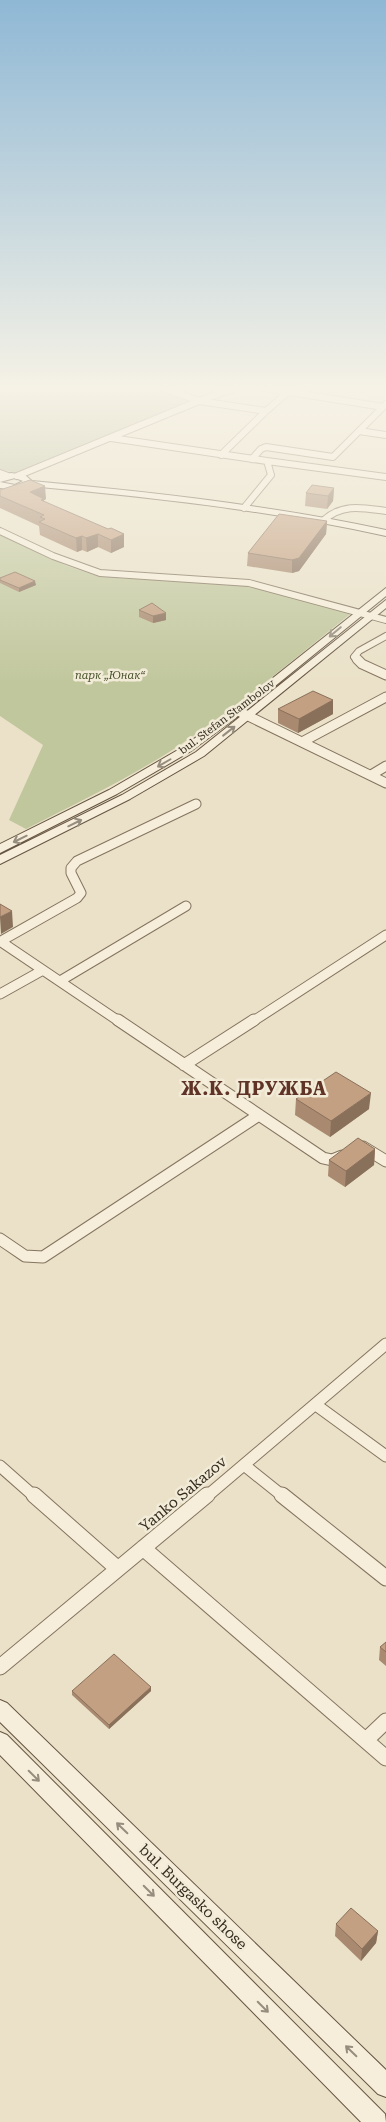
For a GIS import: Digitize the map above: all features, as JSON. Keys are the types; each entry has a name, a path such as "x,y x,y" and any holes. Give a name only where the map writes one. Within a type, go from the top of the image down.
{"main road":[{"path":"12,485 16,488 23,485"},
{"path":"51,485 130,492 244,508 324,520 386,533"},
{"name":"bul. Stefan Stambolov","path":"0,860 126,798 200,754 243,714 386,590"},
{"name":"bul. Stefan Stambolov","path":"0,849 113,792 243,714 386,603"},
{"name":"bul. Burgasko shose","path":"0,1710 386,2086"},
{"name":"bul. Burgasko shose","path":"0,1741 377,2122"}],"street":[{"path":"244,508 263,485"},
{"path":"324,520 334,511 348,506 386,511"},
{"path":"0,530 68,563 100,573 249,583 386,620"},
{"path":"386,636 359,651 354,657 362,664 386,675"},
{"path":"302,742 386,697"},
{"path":"243,714 386,783"},
{"path":"371,775 386,766"},
{"path":"196,804 78,861 71,868 71,873 81,893 77,898 0,941 326,1159 336,1159 351,1149 365,1148 386,1161"},
{"path":"60,981 186,906"},
{"path":"184,1065 386,935"},
{"path":"0,994 44,970"},
{"path":"0,1239 22,1256 31,1259 43,1257 259,1115"},
{"name":"Yanko Sakazov","path":"0,1667 316,1405 386,1344"},
{"path":"316,1405 386,1456"},
{"path":"244,1465 386,1578"},
{"path":"0,1466 118,1569"},
{"path":"144,1548 386,1758"},
{"path":"366,1740 386,1721"}],"green space":[{"name":"парк „Юнак“","path":"0,533 65,565 94,575 117,578 248,585 353,612 245,698 177,747 122,780 26,829 9,820 43,745 0,716"}],"building":[{"path":"15,485 43,485 45,486 30,492 44,499 41,500 124,534 111,540 98,534 86,538 82,536 76,538 39,522 45,519 40,517 44,515 0,496 0,490"},
{"path":"312,485 334,488 328,496 306,493"},
{"path":"279,514 327,521 299,558 292,560 248,553"},
{"path":"15,572 35,581 19,588 0,580 0,578"},
{"path":"152,603 166,613 153,616 139,610"},
{"path":"313,691 333,700 299,719 278,709"},
{"path":"0,904 12,911 0,917"},
{"path":"336,1072 371,1093 331,1121 296,1099"},
{"path":"358,1138 375,1149 346,1171 329,1160"},
{"path":"386,1642 386,1652 380,1647"},
{"path":"114,1654 151,1687 109,1725 72,1691"},
{"path":"351,1908 378,1931 362,1949 336,1924"}],"district":[{"name":"Ж.К. ДРУЖБА","path":"254,1088"}]}
